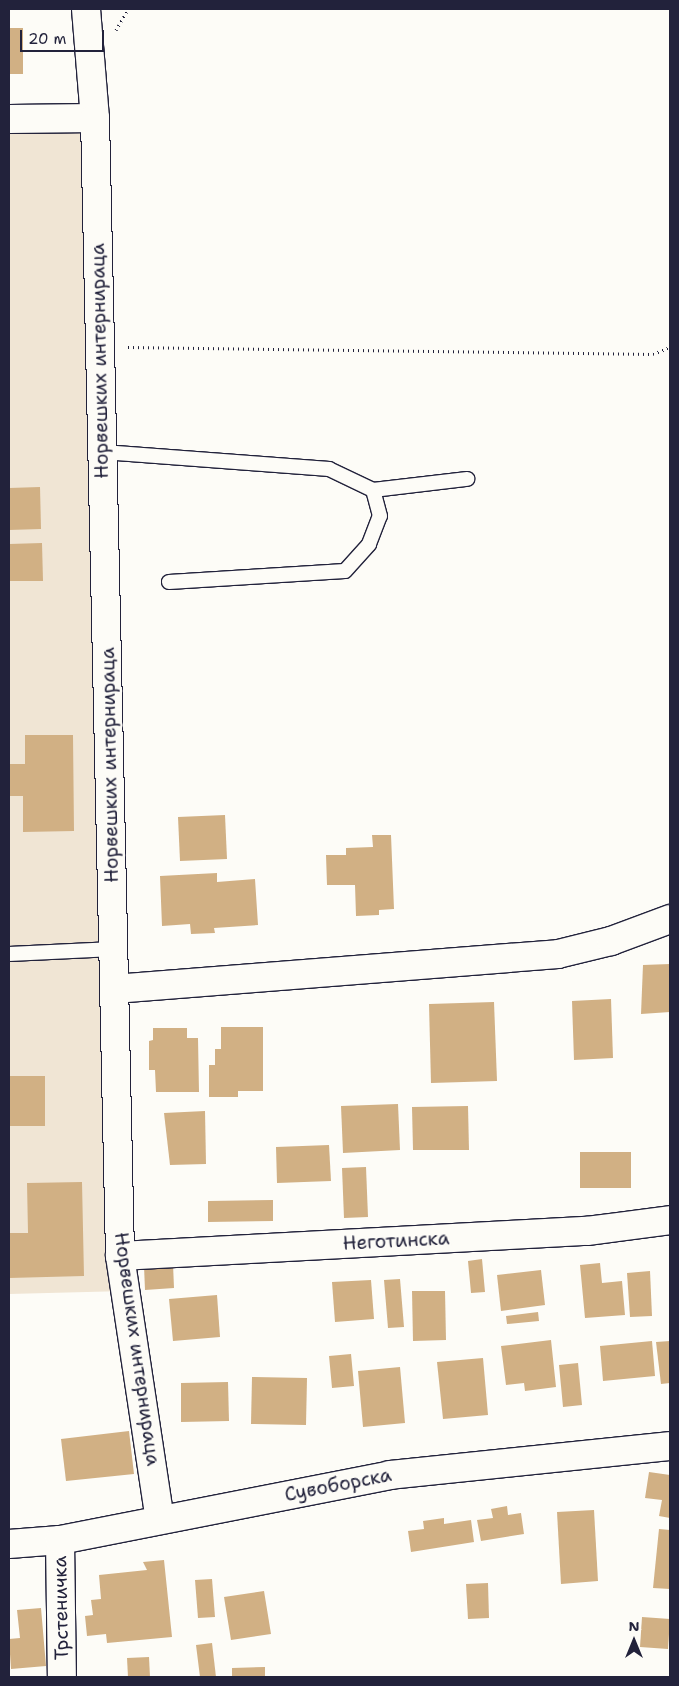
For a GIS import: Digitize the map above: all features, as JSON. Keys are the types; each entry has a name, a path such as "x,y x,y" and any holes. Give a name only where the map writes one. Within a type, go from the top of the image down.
{"street":[{"name":"Норвешких интернираца","path":"86,9 95,118 120,1256 160,1519"},
{"path":"9,119 95,118"},
{"path":"114,989 558,954 611,941 670,919"},
{"name":"Неготинска","path":"120,1256 587,1231 670,1220"},
{"name":"Сувоборска","path":"9,1544 60,1540 390,1475 670,1446"},
{"name":"Трстеничка","path":"60,1540 62,1677"}],"lane":[{"path":"103,452 329,469 373,490 467,479"},
{"path":"169,582 345,571 369,544 380,516 373,490"},
{"path":"9,954 114,949"}],"path":[{"path":"100,347 653,354 670,347"}],"shaded area":[{"path":"95,118 126,1291 9,1294 9,119"}],"building":[{"path":"9,28 23,28 23,74 9,74"},
{"path":"40,487 41,529 9,530 9,488"},
{"path":"42,543 43,581 9,581 9,544"},
{"path":"25,735 73,735 74,831 23,832 23,796 10,796 9,764 25,764"},
{"path":"225,815 227,859 180,861 178,817"},
{"path":"372,835 391,835 394,909 379,910 379,915 356,916 355,885 327,885 326,855 346,855 346,848 373,847"},
{"path":"217,873 217,882 255,879 258,925 214,928 215,933 191,934 190,924 162,926 160,876"},
{"path":"670,964 670,1012 641,1014 643,965"},
{"path":"611,999 613,1058 574,1060 572,1001"},
{"path":"494,1002 497,1081 431,1083 429,1004"},
{"path":"221,1027 263,1027 263,1091 238,1091 238,1097 209,1097 209,1065 215,1065 215,1049 221,1049"},
{"path":"153,1028 187,1028 187,1038 198,1038 199,1092 156,1092 155,1070 149,1070 149,1041 153,1040"},
{"path":"9,1076 45,1076 45,1126 9,1126"},
{"path":"398,1104 400,1150 343,1153 341,1106"},
{"path":"468,1106 469,1150 413,1150 412,1107"},
{"path":"205,1111 206,1164 170,1165 164,1113"},
{"path":"329,1145 331,1181 277,1183 276,1147"},
{"path":"580,1152 631,1152 631,1188 580,1188"},
{"path":"366,1167 368,1217 344,1218 342,1168"},
{"path":"82,1182 84,1276 9,1278 9,1233 28,1233 27,1183"},
{"path":"273,1200 273,1221 208,1222 208,1201"},
{"path":"482,1259 485,1292 471,1293 468,1261"},
{"path":"600,1263 602,1283 622,1281 625,1315 585,1318 580,1265"},
{"path":"173,1264 174,1288 145,1290 144,1266"},
{"path":"541,1270 545,1305 501,1311 497,1275"},
{"path":"650,1271 652,1316 630,1317 627,1273"},
{"path":"400,1279 404,1327 388,1328 384,1280"},
{"path":"371,1280 374,1319 335,1322 332,1282"},
{"path":"412,1291 445,1291 446,1340 413,1341"},
{"path":"217,1295 220,1337 173,1341 169,1299"},
{"path":"538,1312 539,1321 507,1324 506,1316"},
{"path":"551,1340 556,1387 525,1391 524,1383 506,1385 501,1346"},
{"path":"652,1341 655,1376 603,1381 600,1346"},
{"path":"670,1341 670,1383 661,1384 656,1342"},
{"path":"351,1354 354,1386 332,1388 329,1356"},
{"path":"483,1358 488,1415 443,1419 437,1362"},
{"path":"578,1363 582,1405 563,1407 559,1365"},
{"path":"400,1367 405,1423 363,1427 358,1371"},
{"path":"252,1377 307,1378 306,1425 251,1424"},
{"path":"228,1382 229,1421 181,1422 181,1383"},
{"path":"129,1431 134,1474 66,1481 61,1439"},
{"path":"649,1472 670,1475 670,1518 659,1516 662,1500 645,1498"},
{"path":"507,1506 508,1515 521,1513 524,1534 481,1541 477,1520 493,1518 491,1509"},
{"path":"594,1510 598,1581 561,1584 557,1512"},
{"path":"444,1518 444,1524 471,1520 474,1542 411,1552 408,1531 424,1529 423,1521"},
{"path":"659,1529 670,1530 670,1589 653,1588"},
{"path":"164,1560 172,1637 107,1643 106,1634 87,1636 85,1616 93,1615 91,1600 101,1599 99,1575 147,1570 143,1562"},
{"path":"212,1579 215,1617 198,1618 195,1580"},
{"path":"488,1583 489,1618 468,1619 466,1584"},
{"path":"264,1591 271,1634 231,1640 224,1597"},
{"path":"41,1608 46,1666 11,1669 9,1639 20,1638 17,1610"},
{"path":"642,1617 670,1619 668,1649 640,1647"},
{"path":"212,1643 216,1677 200,1677 196,1645"},
{"path":"149,1657 150,1677 128,1677 127,1658"},
{"path":"265,1667 265,1677 232,1677 232,1668"}]}
